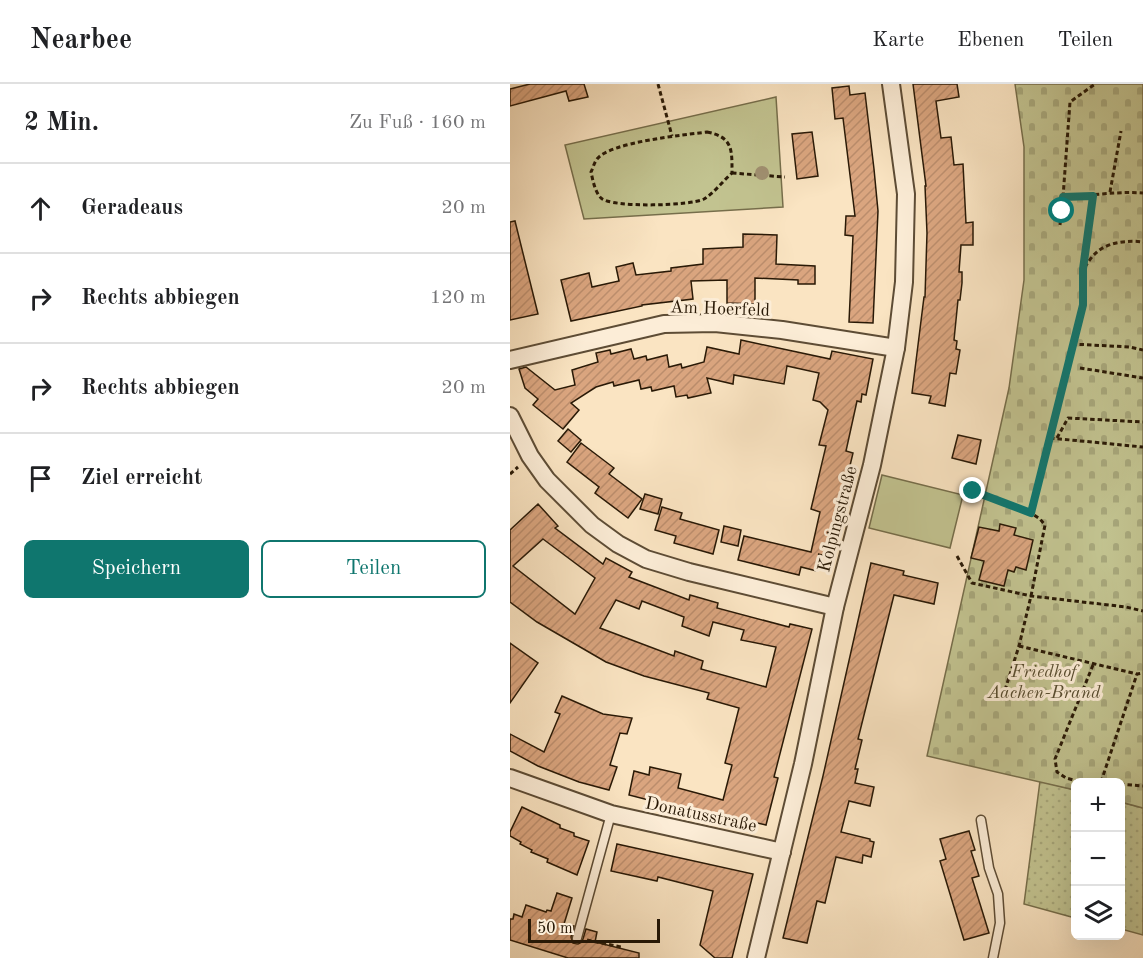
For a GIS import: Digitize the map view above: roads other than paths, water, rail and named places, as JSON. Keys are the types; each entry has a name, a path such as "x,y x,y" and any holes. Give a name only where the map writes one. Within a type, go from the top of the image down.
{"street":[{"name":"Kolpingstraße","path":"756,958 803,764 835,607 872,465 896,348 904,282 906,194 891,84"},
{"name":"Am Hoerfeld","path":"510,360 664,324 715,323 771,328 896,348"},
{"path":"510,416 530,456 547,480 592,525 618,544 646,559 689,572 835,607"},
{"name":"Donatusstraße","path":"510,778 611,814 782,852"}],"lane":[{"path":"577,938 611,814"},
{"path":"981,820 989,868 998,894 1000,923 993,958"}],"park label":[{"name":"Friedhof Aachen-Brand","path":"1044,681"}]}
